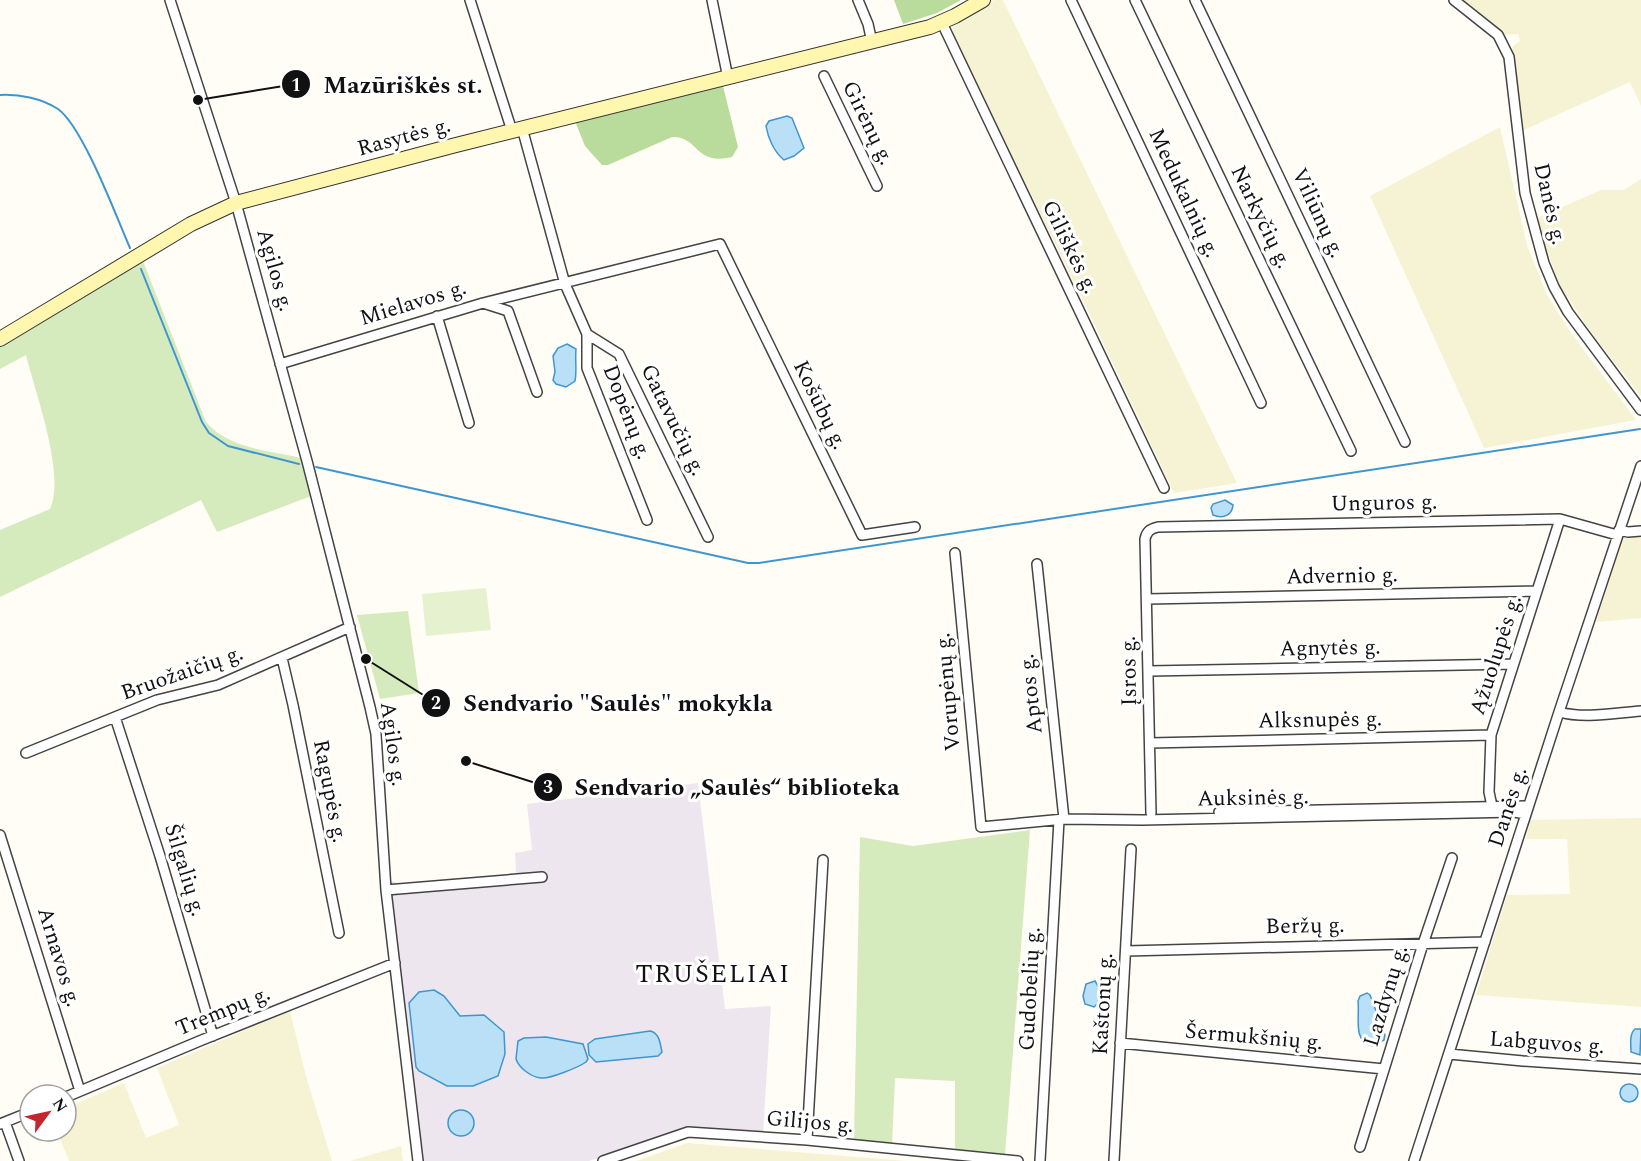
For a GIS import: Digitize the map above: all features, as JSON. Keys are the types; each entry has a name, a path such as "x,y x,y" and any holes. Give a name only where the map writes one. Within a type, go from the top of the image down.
{"main road":[{"name":"Rasytės g.","path":"0,339 191,224 236,203 942,23 983,0"}],"street":[{"name":"Agilos g.","path":"170,0 236,203 350,627 376,734 386,890 418,1161"},
{"name":"Dopėnų g.","path":"470,0 517,130 565,284 587,333 587,368 648,520"},
{"path":"712,0 728,78"},
{"path":"858,0 868,24 872,42"},
{"name":"Medukalnių g.","path":"1071,0 1261,403"},
{"name":"Narkyčių g.","path":"1135,0 1351,450"},
{"name":"Viliūnų g.","path":"1195,0 1405,442"},
{"name":"Danės g.","path":"1454,0 1498,34 1509,57 1525,193 1544,263 1554,287 1568,312 1641,410"},
{"name":"Giliškės g.","path":"942,23 1164,488"},
{"name":"Girėnų g.","path":"824,76 877,186"},
{"name":"Košūbų g.","path":"565,284 720,244 862,535 915,527"},
{"path":"483,303 565,284"},
{"name":"Mielavos g.","path":"280,364 483,303 508,311 537,392"},
{"path":"436,316 469,423"},
{"name":"Gatavučių g.","path":"587,333 619,354 708,537"},
{"name":"Danės g.","path":"1414,1161 1641,466"},
{"name":"Unguros g.","path":"1150,529 1560,519 1618,533 1641,531"},
{"name":"Ąžuolupės g.","path":"1492,806 1489,792 1491,735 1560,519"},
{"name":"Įsros g.","path":"1150,529 1145,539 1151,813"},
{"name":"Vorupėnų g.","path":"955,553 981,827"},
{"name":"Aptos g.","path":"1037,564 1062,819"},
{"name":"Advernio g.","path":"1147,599 1537,591"},
{"name":"Bruožaičių g.","path":"26,753 171,696 218,685 350,627"},
{"name":"Ragupės g.","path":"282,658 339,933"},
{"name":"Agnytės g.","path":"1149,671 1513,664"},
{"path":"1559,712 1586,715 1641,711"},
{"name":"Šilgalių g.","path":"115,717 160,856 213,1036"},
{"name":"Alksnupės g.","path":"1150,743 1491,735"},
{"path":"1117,814 1492,806 1527,810"},
{"name":"Auksinės g.","path":"981,827 1062,819 1527,810"},
{"name":"Gudobelių g.","path":"1040,1161 1062,819"},
{"name":"Arnavos g.","path":"0,835 80,1091"},
{"name":"Kaštonų g.","path":"1114,1161 1131,849"},
{"name":"Lazdynų g.","path":"1360,1147 1452,858"},
{"path":"807,1140 822,860"},
{"path":"386,890 543,877"},
{"name":"Beržų g.","path":"1126,951 1485,942"},
{"name":"Trempų g.","path":"80,1091 394,963"},
{"name":"Šermukšnių g.","path":"1120,1043 1384,1069"},
{"name":"Labguvos g.","path":"1449,1054 1641,1069"},
{"path":"18,1117 2,1123 19,1161"},
{"name":"Gilijos g.","path":"603,1161 688,1132 807,1140 978,1159 1018,1161"}],"shaded area":[{"path":"994,0 1003,0 1237,483 1174,493 954,36 951,23"},
{"path":"1461,0 1641,0 1641,106 1630,82 1522,131 1512,53 1513,46 1520,41 1518,34 1505,35"},
{"path":"1500,127 1527,245 1546,293 1569,330 1636,420 1484,448 1370,196"},
{"path":"1641,179 1641,396 1596,339 1560,286 1535,219 1601,190 1624,190"},
{"path":"1641,535 1641,618 1596,622 1623,537"},
{"path":"698,783 725,1009 771,1006 763,1135 682,1130 589,1161 421,1161 390,880 402,885 516,874 515,853 532,850 527,804"},
{"path":"1641,818 1641,1007 1476,995 1507,895 1570,894 1567,839 1526,839 1530,820"},
{"path":"290,1011 306,1076 332,1161 69,1161 62,1143 78,1143 78,1103 124,1083 146,1138 179,1125 157,1068"},
{"path":"687,1143 760,1149 907,1161 636,1161"},
{"path":"401,1146 403,1161 350,1161"}],"green space":[{"path":"894,0 961,0 937,13 903,24"},
{"path":"723,86 738,147 732,157 710,158 687,141 672,137 608,165 602,165 585,146 575,121"},
{"path":"141,256 206,422 215,431 238,443 301,458 311,496 217,532 201,500 0,597 0,530 50,509 54,494 54,476 47,433 26,355 0,369 0,344"},
{"path":"486,588 491,630 426,636 422,594"},
{"path":"408,611 419,693 380,699 357,615"},
{"path":"1030,830 1005,1155 955,1152 955,1081 895,1078 892,1145 854,1139 860,837 913,846"}],"water":[{"path":"787,116 792,118 804,148 784,160 772,144 766,126 769,121"},
{"path":"567,344 576,349 576,374 575,381 566,387 556,384 553,380 555,372 553,356 558,348"},
{"path":"1225,500 1233,505 1231,512 1223,516 1213,515 1211,508 1213,504"},
{"path":"1095,981 1100,995 1094,1007 1085,1004 1083,996 1086,984"},
{"path":"434,990 444,996 460,1016 484,1015 504,1032 505,1054 498,1076 473,1086 447,1086 419,1071 416,1067 409,1003 419,992"},
{"path":"1367,993 1370,995 1385,1035 1384,1040 1373,1046 1362,1040 1358,1028 1358,1001 1360,996"},
{"path":"1635,1029 1641,1029 1640,1055 1631,1052 1631,1037"},
{"path":"650,1031 659,1039 662,1052 658,1056 596,1062 589,1055 588,1044 595,1039"},
{"path":"546,1037 583,1044 588,1059 577,1067 551,1077 541,1078 529,1074 516,1059 518,1041 524,1038"},
{"path":"1629,1084 1635,1087 1638,1093 1635,1099 1629,1102 1623,1099 1620,1093 1623,1087"},
{"path":"461,1110 470,1114 474,1123 470,1132 461,1136 452,1132 448,1123 452,1114"}],"waterway":[{"path":"0,95 37,99 58,109 68,119 88,152 130,248"},
{"path":"141,269 202,422 209,433 228,446 299,464"},
{"path":"316,467 748,563 759,563 1640,429"}],"place":[{"name":"Mazūriškės st.","path":"198,100"},
{"name":"Sendvario \"Saulės\" mokykla","path":"366,659"},
{"name":"Sendvario „Saulės“ biblioteka","path":"466,761"}],"district":[{"name":"TRUŠELIAI","path":"713,974"}]}
